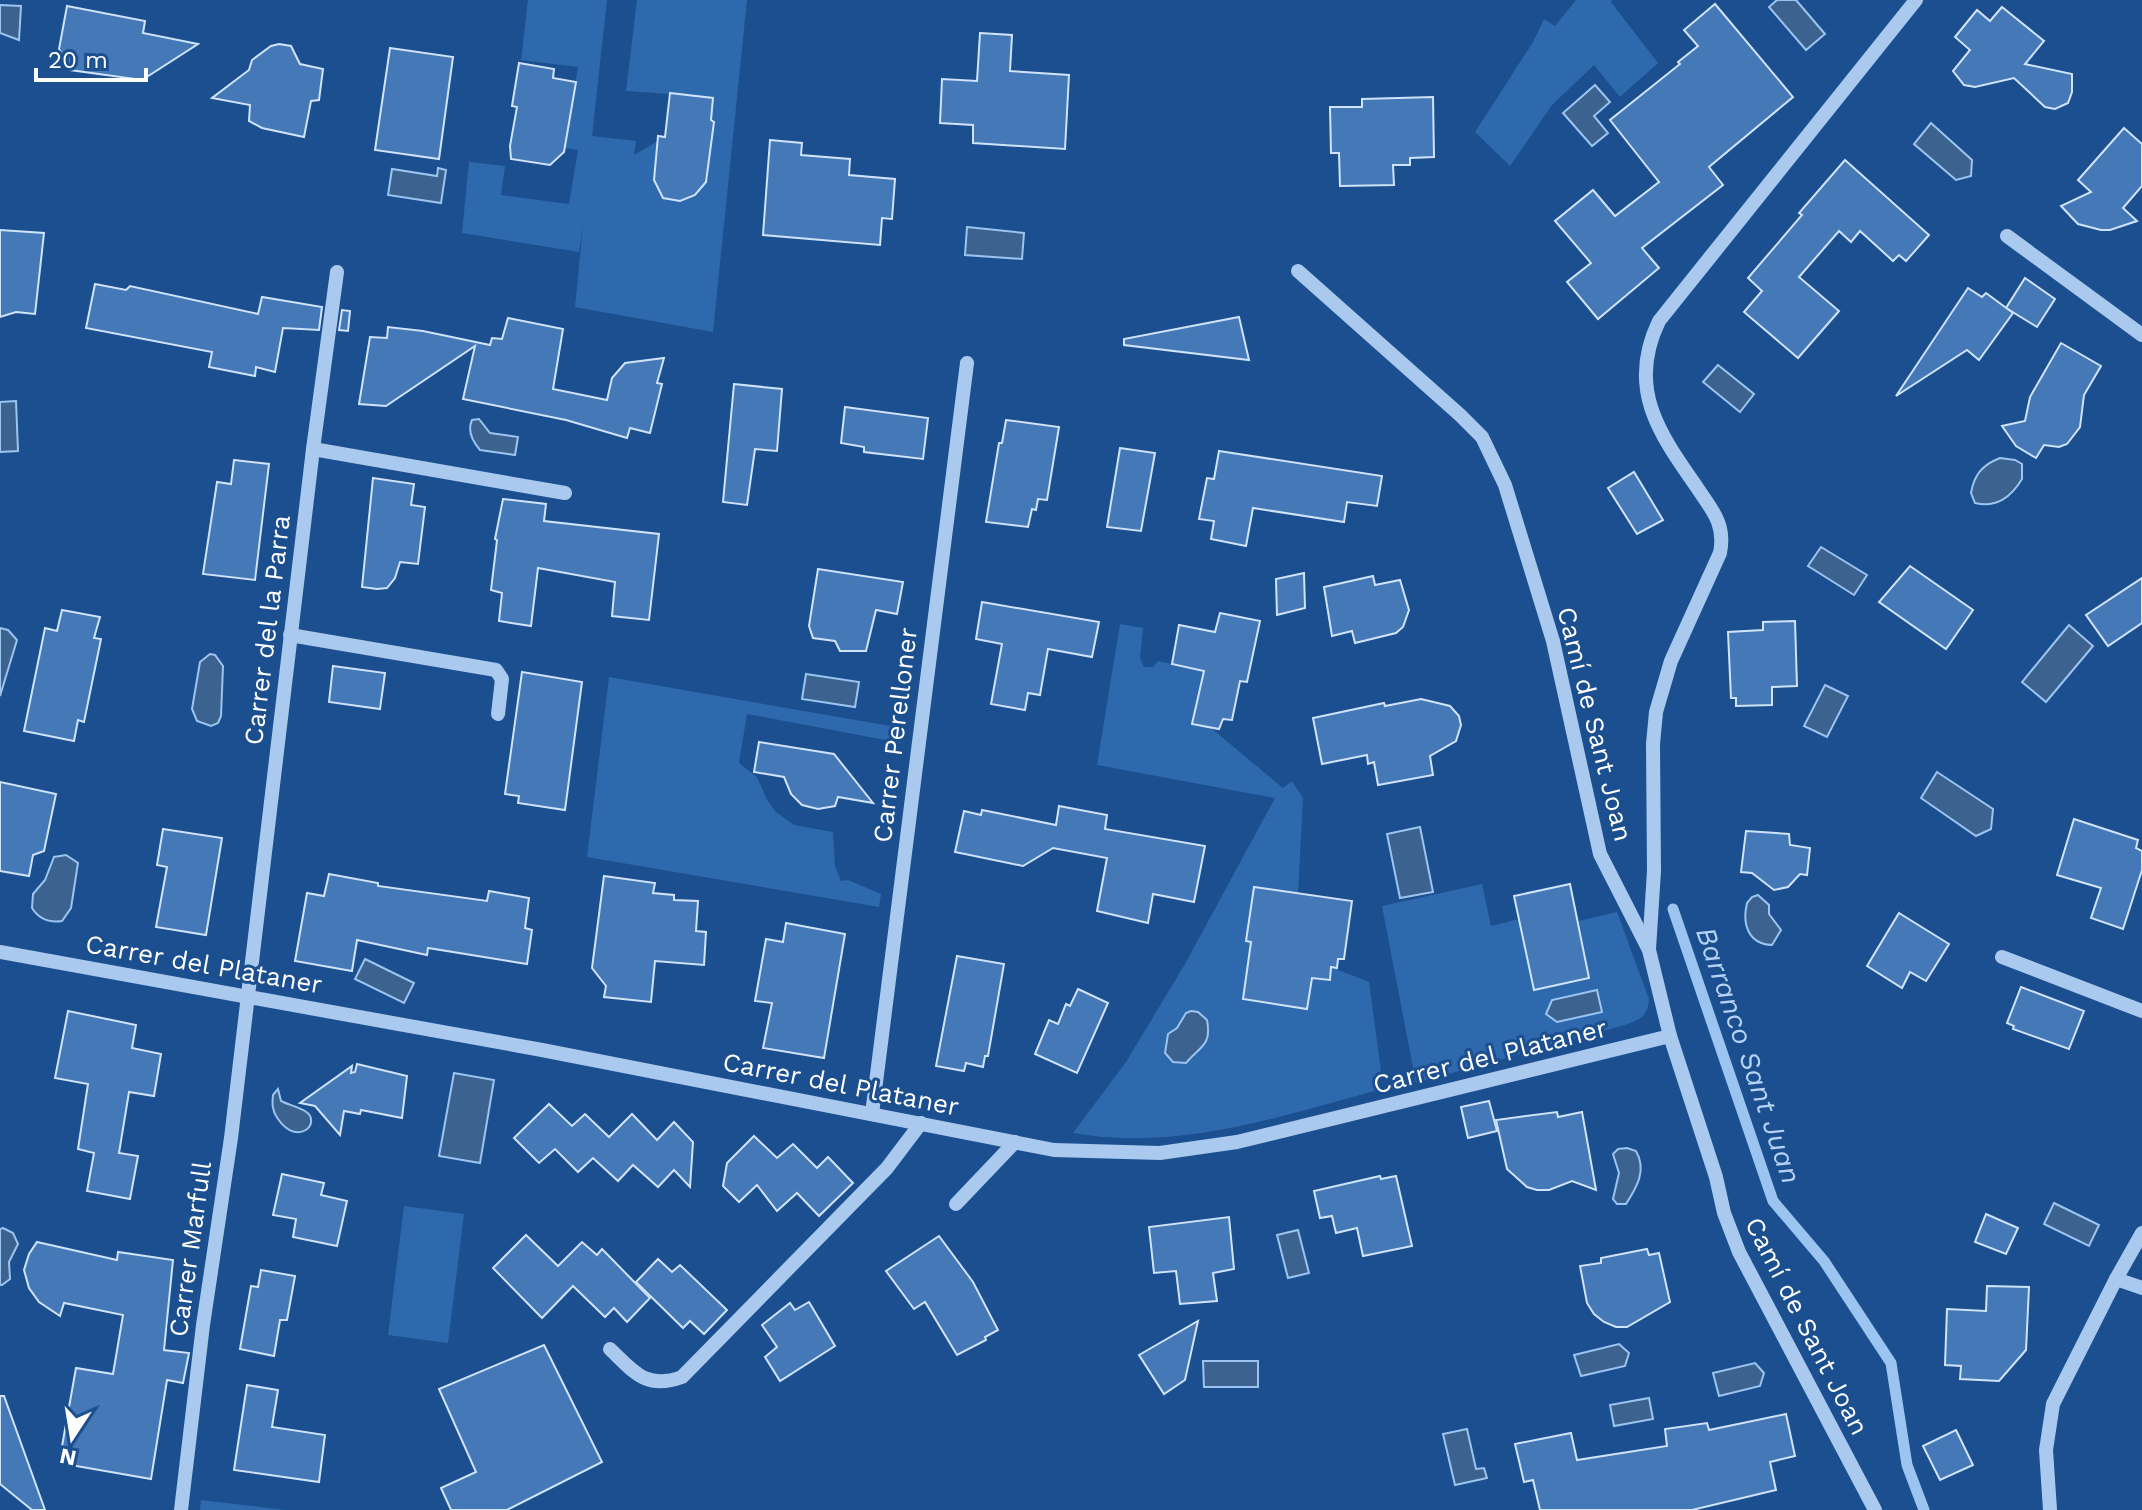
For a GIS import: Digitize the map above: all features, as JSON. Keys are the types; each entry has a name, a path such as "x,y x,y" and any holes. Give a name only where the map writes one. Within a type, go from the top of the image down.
{"street":[{"path":"1649,950 1654,871 1653,744 1656,712 1671,661 1720,553 1722,539 1715,512 1665,442 1650,409 1645,377 1649,341 1659,321 1916,0"},
{"path":"2007,236 2142,335"},
{"name":"Camí de Sant Joan","path":"1298,271 1482,437 1505,485 1553,641 1600,854 1649,950 1670,1036 1734,1241 1875,1510"},
{"name":"Carrer del la Parra","path":"247,995 337,272"},
{"name":"Carrer Perelloner","path":"872,1114 967,363"},
{"path":"313,449 565,493"},
{"path":"290,635 496,670 502,679 498,714"},
{"name":"Carrer del Plataner","path":"0,952 247,995 1054,1150 1125,1154 1193,1150 1273,1135 1670,1036"},
{"path":"2002,957 2142,1011"},
{"name":"Carrer Marfull","path":"181,1510 247,995"},
{"path":"610,1349 640,1378 669,1382 682,1377 887,1168 921,1123"},
{"path":"956,1204 1015,1142"},
{"path":"2050,1510 2046,1450 2053,1404 2142,1233"},
{"path":"2116,1279 2142,1288"}],"shaded area":[{"path":"528,0 607,0 592,136 636,141 634,155 665,137 670,94 626,91 637,0 747,0 713,332 575,307 583,225 579,252 462,233 469,162 505,166 501,195 569,204 578,150 565,148 578,67 521,60"},
{"path":"1576,0 1612,0 1658,63 1620,97 1594,65 1552,105 1510,166 1475,132 1533,42 1544,19 1555,26"},
{"path":"1777,0 1796,0 1825,34 1806,50 1769,7"},
{"path":"0,5 21,6 19,40 0,33"},
{"path":"1595,85 1610,102 1594,116 1608,133 1592,146 1563,113"},
{"path":"1931,123 1972,160 1971,176 1956,180 1914,144"},
{"path":"438,168 446,170 441,203 388,195 392,169 437,176"},
{"path":"967,227 1024,233 1022,259 965,255"},
{"path":"1718,365 1754,394 1740,412 1703,382"},
{"path":"16,401 18,451 0,452 0,402"},
{"path":"479,419 490,433 518,437 515,455 480,450 470,432 472,420"},
{"path":"2000,458 2022,464 2022,479 2003,500 1990,504 1975,503 1971,493 1974,481 1984,467"},
{"path":"1821,547 1867,575 1854,595 1808,566"},
{"path":"1120,624 1143,628 1140,658 1144,667 1153,667 1158,661 1204,671 1193,724 1211,728 1283,788 1292,781 1303,798 1298,894 1254,887 1246,940 1251,942 1243,999 1307,1009 1312,978 1329,980 1331,967 1369,982 1381,1071 1374,1091 1263,1121 1187,1135 1149,1138 1073,1133 1126,1062 1185,964 1275,798 1097,765"},
{"path":"2069,625 2093,646 2046,702 2022,682"},
{"path":"0,628 8,630 17,640 0,696"},
{"path":"210,654 215,655 223,666 221,716 218,723 211,726 197,721 192,709 200,662"},
{"path":"806,674 859,682 855,707 802,699"},
{"path":"609,677 902,728 901,743 747,714 739,763 757,777 776,812 794,825 833,832 835,866 841,881 848,880 881,894 879,907 587,857"},
{"path":"1825,685 1848,696 1827,737 1804,726"},
{"path":"1937,772 1993,809 1991,829 1976,836 1921,798"},
{"path":"1420,827 1433,892 1400,898 1387,834"},
{"path":"66,855 78,863 71,908 62,921 49,921 32,908 33,894 45,880 54,857"},
{"path":"1482,884 1491,926 1519,919 1530,967 1585,954 1579,921 1617,912 1649,999 1647,1010 1639,1019 1625,1025 1416,1083 1382,906"},
{"path":"1758,895 1769,905 1769,914 1781,930 1772,945 1757,941 1746,925 1747,903"},
{"path":"365,959 414,983 404,1003 355,979"},
{"path":"1597,990 1602,1012 1557,1022 1546,1014 1552,1000"},
{"path":"1191,1011 1198,1012 1207,1020 1206,1041 1186,1063 1173,1062 1165,1053 1168,1034"},
{"path":"454,1073 494,1080 480,1163 439,1156"},
{"path":"278,1089 281,1101 310,1116 310,1126 306,1130 293,1132 278,1119 273,1095"},
{"path":"1618,1149 1636,1151 1641,1172 1626,1204 1617,1204 1613,1199 1619,1173 1613,1154"},
{"path":"2054,1203 2099,1225 2089,1246 2044,1224"},
{"path":"404,1206 464,1214 448,1343 388,1335"},
{"path":"0,1229 13,1233 18,1244 9,1262 10,1279 0,1285"},
{"path":"1298,1230 1309,1273 1288,1278 1277,1235"},
{"path":"1619,1344 1629,1353 1625,1366 1581,1376 1574,1355"},
{"path":"1203,1361 1258,1361 1258,1387 1204,1387"},
{"path":"1755,1363 1764,1373 1760,1386 1719,1396 1713,1373"},
{"path":"1649,1398 1653,1419 1614,1426 1610,1405"},
{"path":"1467,1429 1476,1469 1484,1468 1487,1478 1455,1485 1443,1434"},
{"path":"201,1500 286,1510 200,1510"}],"building":[{"path":"1715,4 1793,97 1709,167 1723,185 1642,248 1659,268 1598,319 1567,282 1591,263 1555,221 1593,190 1615,216 1659,182 1610,120 1698,46 1684,30"},
{"path":"67,6 145,21 143,33 198,44 142,80 70,70 59,49"},
{"path":"2002,7 2044,41 2025,64 2072,74 2072,92 2068,103 2055,109 2045,107 2014,78 1975,87 1964,85 1953,71 1970,50 1955,37 1977,10 1990,21"},
{"path":"980,33 1012,35 1010,71 1069,75 1065,149 973,143 973,125 940,123 942,79 977,81"},
{"path":"279,44 291,46 300,64 323,69 319,100 311,101 304,137 262,128 249,121 250,105 212,98 249,70 252,60"},
{"path":"390,48 453,57 439,159 375,150"},
{"path":"519,63 554,69 553,78 576,82 564,152 550,165 511,159 510,146 517,107 512,106"},
{"path":"670,93 713,98 711,120 714,122 706,182 695,195 680,201 663,198 654,180 658,136 665,137"},
{"path":"1433,97 1434,157 1410,158 1410,165 1393,165 1394,185 1340,186 1339,153 1331,153 1330,107 1362,107 1362,99"},
{"path":"2124,128 2142,144 2142,186 2123,208 2137,221 2110,230 2078,224 2061,206 2091,192 2078,180"},
{"path":"770,140 802,143 801,155 850,159 849,175 895,179 892,219 882,218 880,245 763,235"},
{"path":"1845,160 1929,235 1906,261 1899,255 1893,261 1860,231 1851,242 1839,231 1799,277 1839,311 1798,358 1744,312 1762,291 1748,278"},
{"path":"0,230 44,233 35,314 16,312 0,317"},
{"path":"2025,278 2055,299 2037,327 2006,308"},
{"path":"95,284 126,290 130,286 258,314 262,297 322,307 319,330 283,328 275,372 256,367 255,376 209,367 212,352 86,328"},
{"path":"1968,288 1982,297 1986,293 2013,313 1979,360 1967,350 1896,396"},
{"path":"342,310 350,311 348,331 339,330"},
{"path":"1239,317 1249,360 1124,345 1124,339"},
{"path":"508,318 563,329 553,389 607,400 612,378 625,363 664,358 657,383 662,384 650,433 630,428 627,438 566,420 463,399 475,346 386,406 359,404 370,337 387,338 388,327 490,345 492,338 502,339"},
{"path":"2061,343 2101,366 2084,395 2080,427 2067,444 2059,447 2044,445 2036,458 2016,446 2002,426 2025,421 2030,397"},
{"path":"734,384 782,389 777,451 755,449 747,505 723,502"},
{"path":"845,407 928,418 923,459 864,452 864,447 841,443"},
{"path":"1006,420 1059,427 1047,500 1038,499 1028,527 986,522 999,443 1002,443"},
{"path":"1120,448 1155,453 1141,531 1107,527"},
{"path":"1219,451 1382,476 1377,506 1347,502 1344,522 1253,508 1246,546 1211,539 1214,521 1199,519 1207,478 1214,479"},
{"path":"234,460 269,464 255,580 203,574 217,482 231,484"},
{"path":"1634,472 1663,520 1637,534 1608,488"},
{"path":"373,478 414,484 411,505 425,507 418,564 400,562 395,578 387,588 377,589 362,587"},
{"path":"503,499 546,504 544,521 659,534 649,620 612,616 615,582 538,568 531,626 499,621 502,593 491,590 495,539"},
{"path":"1910,566 1973,610 1946,649 1879,602"},
{"path":"818,569 903,582 897,614 876,610 866,651 840,651 835,641 813,638 809,626"},
{"path":"1304,573 1305,608 1277,615 1276,579"},
{"path":"1373,576 1375,585 1400,580 1409,610 1403,627 1396,633 1355,643 1352,631 1332,636 1324,587"},
{"path":"2142,578 2142,623 2108,646 2086,615"},
{"path":"982,602 1099,622 1092,657 1048,649 1040,695 1028,693 1025,710 991,704 1002,644 976,639"},
{"path":"62,610 100,617 94,638 101,639 84,722 78,720 74,741 24,731 45,628 57,631"},
{"path":"1220,613 1260,621 1247,682 1240,681 1232,720 1223,719 1219,729 1192,724 1204,671 1172,664 1179,625 1215,632"},
{"path":"1795,621 1797,686 1772,687 1772,705 1736,706 1736,698 1731,698 1728,632 1763,630 1763,622"},
{"path":"333,666 385,673 380,709 329,702"},
{"path":"522,672 582,682 565,810 518,803 519,796 505,794"},
{"path":"1421,699 1450,706 1459,716 1461,725 1456,741 1430,756 1433,775 1378,785 1374,762 1368,764 1367,755 1322,764 1313,718 1384,703 1385,706"},
{"path":"759,742 834,754 873,803 838,797 835,806 818,809 802,805 791,794 784,777 754,772"},
{"path":"0,782 56,794 44,851 33,855 29,876 0,871"},
{"path":"1059,806 1107,815 1105,829 1205,846 1194,902 1153,894 1148,923 1097,911 1107,858 1053,848 1023,866 955,852 964,811 981,815 982,810 1056,825"},
{"path":"2074,819 2138,840 2136,848 2142,851 2142,870 2123,929 2091,918 2101,888 2057,875"},
{"path":"163,829 222,838 206,935 156,927 167,867 157,865"},
{"path":"1746,831 1789,834 1790,845 1810,848 1807,875 1800,874 1788,887 1774,890 1752,873 1741,872"},
{"path":"329,874 378,883 378,886 487,901 489,891 529,898 525,928 532,930 527,964 428,948 427,955 357,940 352,971 295,961 307,893 324,896"},
{"path":"604,876 655,883 653,893 674,895 674,900 698,901 696,931 706,932 704,965 655,961 651,1002 604,997 606,986 592,968"},
{"path":"1570,884 1589,978 1534,990 1514,896"},
{"path":"1254,887 1352,901 1344,959 1338,959 1337,968 1331,967 1330,980 1312,978 1307,1009 1243,999 1251,942 1246,941"},
{"path":"1899,913 1949,944 1926,981 1910,972 1902,988 1867,966"},
{"path":"786,923 845,934 824,1058 763,1048 772,1003 755,1001 766,939 783,942"},
{"path":"957,956 1004,964 988,1056 985,1056 983,1067 966,1063 964,1071 936,1066"},
{"path":"2021,987 2084,1011 2069,1049 2013,1029 2014,1026 2007,1023"},
{"path":"1078,989 1108,1003 1077,1073 1035,1054 1049,1020 1058,1024 1066,1004 1070,1006"},
{"path":"68,1011 136,1025 132,1048 161,1054 154,1096 129,1092 119,1153 138,1156 130,1199 87,1191 94,1153 78,1149 88,1084 55,1078"},
{"path":"357,1064 407,1076 402,1118 361,1110 360,1114 344,1111 340,1135 315,1106 300,1103 352,1066 351,1073 355,1072"},
{"path":"1489,1101 1497,1131 1468,1138 1461,1107"},
{"path":"549,1104 572,1126 585,1114 609,1137 632,1114 657,1140 674,1122 693,1142 690,1187 674,1170 658,1187 633,1165 618,1181 593,1158 578,1172 555,1149 539,1163 514,1138"},
{"path":"1557,1112 1558,1117 1582,1112 1596,1190 1572,1181 1549,1190 1537,1190 1527,1187 1507,1169 1496,1120"},
{"path":"754,1136 777,1158 793,1144 817,1168 828,1157 853,1183 819,1216 797,1193 777,1211 757,1185 739,1202 723,1186 727,1163"},
{"path":"282,1174 324,1183 321,1195 347,1201 337,1246 293,1237 296,1219 273,1215"},
{"path":"1380,1176 1381,1179 1396,1176 1412,1246 1363,1256 1357,1228 1336,1233 1332,1216 1320,1218 1314,1191"},
{"path":"1986,1214 2018,1228 2006,1254 1975,1242"},
{"path":"1229,1217 1234,1269 1213,1273 1217,1301 1180,1304 1176,1271 1154,1273 1149,1227"},
{"path":"526,1235 558,1266 582,1242 597,1255 602,1249 650,1298 627,1322 614,1308 605,1317 573,1286 542,1318 493,1268"},
{"path":"939,1236 973,1282 998,1330 957,1355 925,1302 914,1309 886,1271"},
{"path":"37,1242 117,1260 118,1252 173,1260 164,1350 189,1353 183,1383 167,1380 151,1479 59,1463 76,1368 113,1374 123,1315 64,1303 60,1316 39,1302 29,1288 24,1270"},
{"path":"1647,1249 1649,1255 1659,1253 1670,1302 1627,1327 1604,1322 1587,1303 1580,1266 1601,1263 1601,1258"},
{"path":"658,1259 672,1272 680,1265 727,1310 704,1334 690,1321 683,1328 636,1282"},
{"path":"261,1270 295,1276 287,1320 280,1320 274,1356 240,1349 251,1286 258,1287"},
{"path":"1987,1286 2029,1287 2026,1350 1999,1381 1960,1379 1961,1366 1945,1365 1947,1309 1986,1311"},
{"path":"809,1302 835,1346 780,1381 765,1357 777,1347 762,1325 790,1303 795,1310"},
{"path":"1198,1321 1185,1380 1164,1394 1139,1355"},
{"path":"544,1345 602,1462 507,1510 451,1510 441,1488 476,1472 439,1389"},
{"path":"247,1385 278,1390 272,1427 325,1435 319,1482 234,1470"},
{"path":"0,1396 4,1396 45,1510 32,1510 0,1484"},
{"path":"1786,1414 1795,1456 1770,1462 1776,1490 1692,1510 1540,1510 1533,1480 1524,1482 1515,1444 1571,1433 1577,1460 1667,1446 1665,1429 1707,1423 1709,1430"},
{"path":"1956,1430 1973,1465 1940,1480 1923,1446"}],"waterway":[{"name":"Barranco Sant Juan","path":"1673,909 1773,1201 1824,1261 1891,1363 1907,1465 1924,1510"}]}
